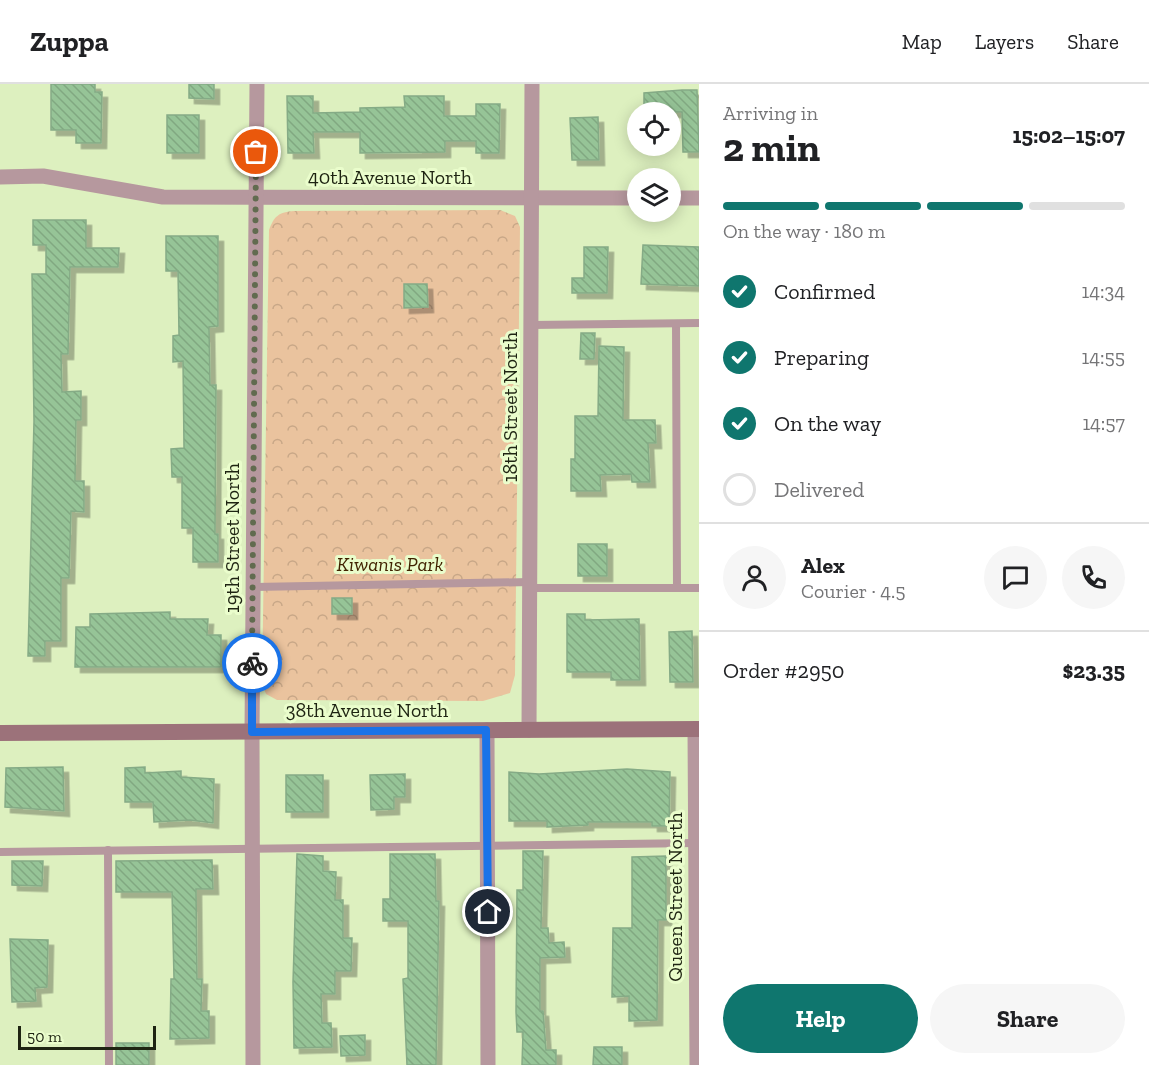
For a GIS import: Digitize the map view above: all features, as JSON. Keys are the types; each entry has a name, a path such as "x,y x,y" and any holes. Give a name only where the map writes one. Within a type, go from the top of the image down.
{"main road":[{"name":"38th Avenue North","path":"0,733 697,729"}],"street":[{"name":"19th Street North","path":"253,1065 252,732 257,84"},
{"name":"18th Street North","path":"529,730 532,84"},
{"name":"40th Avenue North","path":"0,177 43,176 163,197 627,198"},
{"path":"681,198 699,198"},
{"name":"Queen Street North","path":"697,729 697,1065"},
{"path":"486,730 488,1065"}],"lane":[{"path":"531,325 699,323"},
{"path":"676,324 677,588"},
{"path":"253,587 530,585 699,588"},
{"path":"0,852 697,843"},
{"path":"108,850 109,1065"}],"green space":[{"name":"Kiwanis Park","path":"500,210 515,216 520,227 515,675 510,693 483,701 277,700 266,694 262,683 269,230 271,225 275,218 284,212 294,211"}],"building":[{"path":"51,84 95,84 95,92 102,92 101,143 76,143 76,130 51,130"},
{"path":"189,84 214,84 214,99 189,98"},
{"path":"697,90 699,152 683,152 681,102 644,102 644,93"},
{"path":"287,96 313,96 313,113 360,112 360,108 405,107 404,96 444,96 444,116 476,116 476,104 500,104 499,153 476,153 476,141 445,141 445,152 360,153 360,132 313,132 314,153 288,153"},
{"path":"167,115 199,115 199,153 167,153"},
{"path":"598,117 599,160 572,160 570,118"},
{"path":"33,220 86,220 86,248 119,248 118,267 70,267 68,354 61,354 62,392 81,391 81,420 76,420 75,481 84,481 84,512 71,511 69,578 61,578 61,641 45,641 45,656 28,656 34,421 32,274 46,274 46,245 33,245"},
{"path":"166,236 218,236 218,326 209,327 210,385 216,385 215,534 218,534 218,562 193,562 193,528 182,528 182,477 172,477 171,449 184,448 183,361 173,362 173,336 179,335 178,271 166,271"},
{"path":"643,245 699,247 699,286 641,284"},
{"path":"584,247 608,247 607,293 572,293 572,278 584,278"},
{"path":"404,284 427,284 428,307 404,308"},
{"path":"581,333 595,333 594,359 580,359"},
{"path":"599,346 624,347 623,420 655,420 656,443 648,443 650,482 632,482 631,474 600,475 601,491 571,491 571,459 575,459 575,416 598,416"},
{"path":"578,544 607,544 607,576 578,576"},
{"path":"332,598 352,598 352,614 332,614"},
{"path":"170,612 170,619 208,619 207,635 221,635 221,667 75,667 76,627 90,627 90,614"},
{"path":"567,614 585,614 585,620 639,619 640,680 611,680 611,672 567,672"},
{"path":"692,631 693,682 670,682 669,632"},
{"path":"63,767 64,811 5,807 6,768"},
{"path":"145,767 145,773 181,771 181,777 214,779 213,823 190,820 154,822 153,802 125,802 125,768"},
{"path":"627,769 670,772 669,826 652,826 652,822 588,822 588,825 547,827 547,821 509,821 509,772 539,774"},
{"path":"405,774 405,797 394,797 394,809 371,810 370,775"},
{"path":"286,775 323,775 323,812 286,812"},
{"path":"523,851 543,851 541,928 548,928 549,943 564,942 565,957 540,958 540,1011 543,1011 546,1050 556,1050 556,1065 522,1065 523,1032 517,1032 516,1012 517,890 523,890"},
{"path":"297,854 323,856 323,871 336,872 335,900 343,900 343,938 352,938 351,971 335,971 335,994 321,994 322,1023 331,1023 332,1047 294,1048 293,982"},
{"path":"390,854 435,854 436,901 439,901 436,1065 407,1065 403,979 408,978 408,921 383,921 383,899 390,899"},
{"path":"666,856 666,920 658,920 657,1020 629,1021 629,996 612,997 613,928 632,928 632,857"},
{"path":"212,860 213,889 196,889 197,979 202,979 201,1011 209,1011 209,1038 170,1039 171,979 174,979 172,892 116,892 116,861"},
{"path":"12,861 43,861 42,886 12,885"},
{"path":"10,939 48,940 47,987 35,988 36,1001 12,1002"},
{"path":"365,1035 365,1055 341,1056 340,1036"},
{"path":"116,1043 149,1043 149,1065 116,1065"},
{"path":"594,1047 622,1047 622,1065 593,1065"}],"way so far":[{"path":"252,663 256,152"}],"route":[{"path":"252,663 252,732 486,730 488,912"}]}
